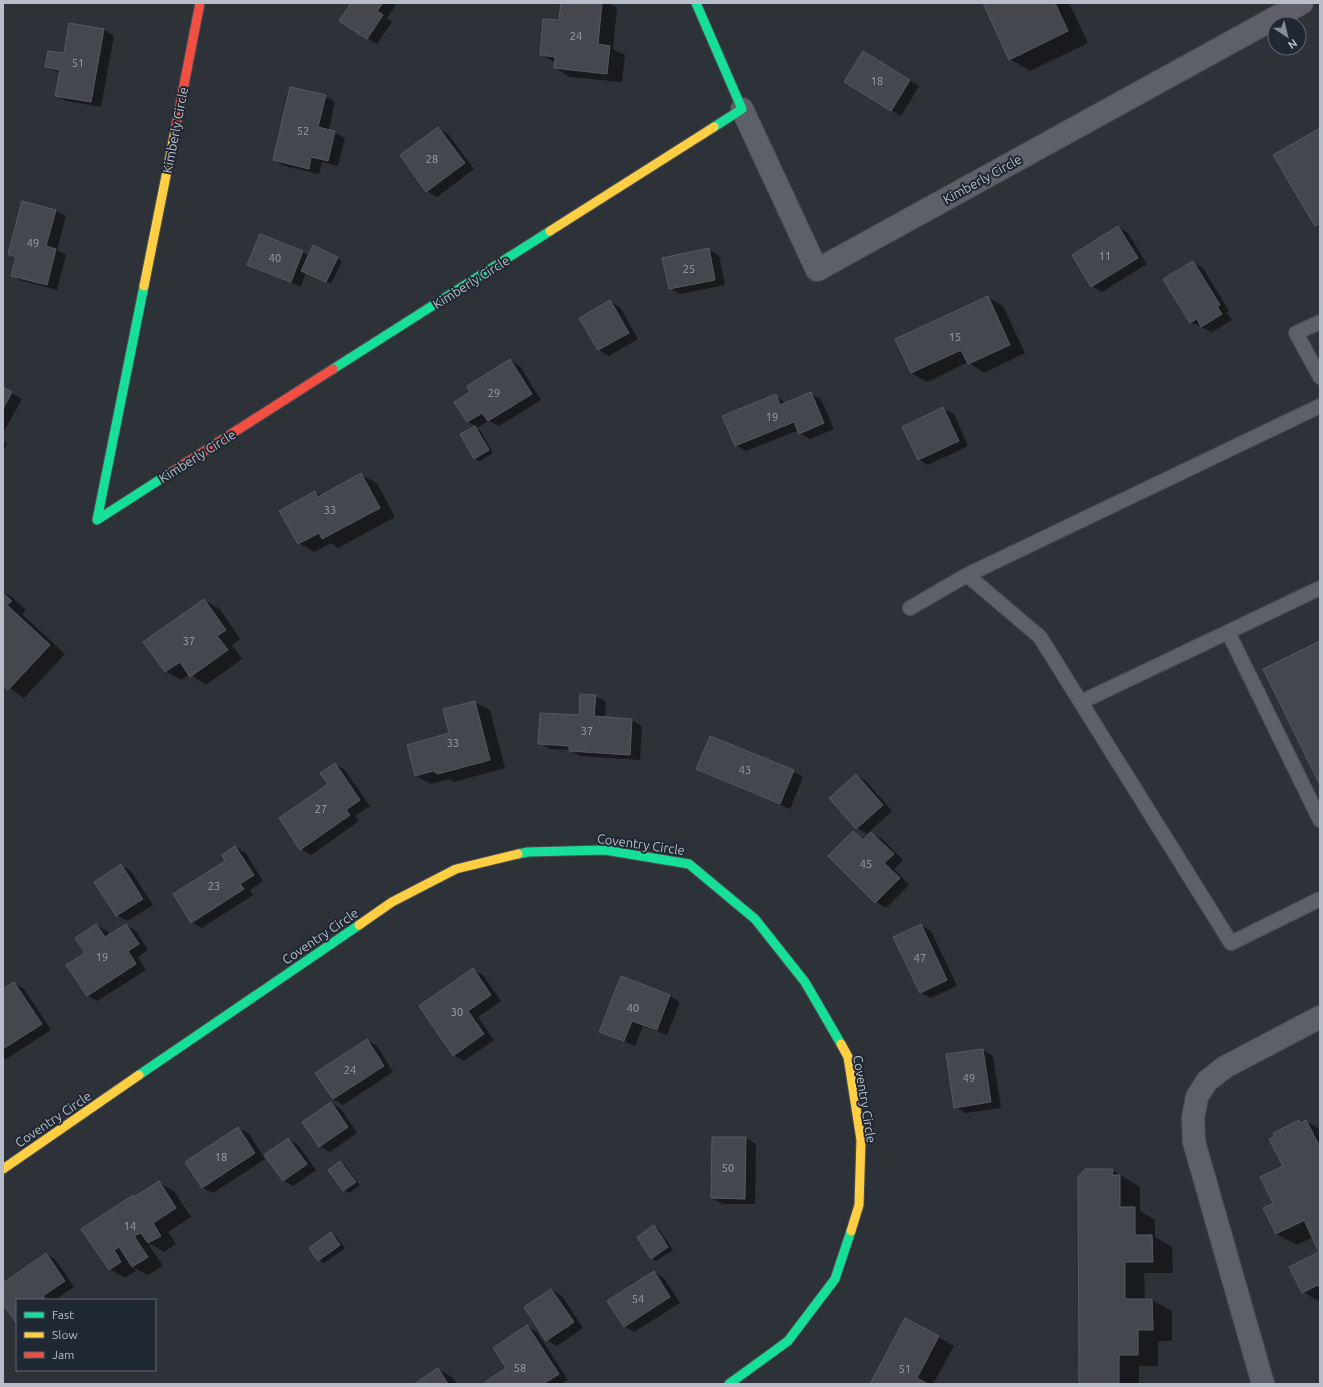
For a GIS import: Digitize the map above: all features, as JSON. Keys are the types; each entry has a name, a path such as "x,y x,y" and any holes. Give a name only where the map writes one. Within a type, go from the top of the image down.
{"street":[{"name":"Kimberly Circle","path":"200,3 97,520 742,110"},
{"name":"Kimberly Circle","path":"696,3 742,110 817,270 1302,3"},
{"name":"Coventry Circle","path":"3,1169 392,902 456,869 528,852 605,850 689,864 755,919 805,982 848,1057 861,1140 859,1205 835,1279 788,1341 729,1384"},
{"path":"1262,1384 1194,1142 1193,1118 1197,1097 1207,1081 1225,1067 1320,1018"}],"lane":[{"path":"1320,322 1296,333 1320,377"},
{"path":"910,608 967,575 1320,406"},
{"path":"967,575 1040,638 1231,943 1320,899"},
{"path":"1081,702 1320,588"},
{"path":"1228,632 1320,820"}],"building":[{"path":"351,3 383,3 377,11 383,15 367,39 339,21"},
{"path":"561,3 602,3 598,44 610,46 607,74 554,68 555,57 540,55 543,19 559,20"},
{"path":"983,3 1055,3 1068,31 1009,60"},
{"path":"69,23 104,29 91,102 55,96 60,70 45,67 48,51 64,53"},
{"path":"863,51 910,80 891,111 844,82"},
{"path":"290,87 326,95 318,127 335,131 328,161 311,157 309,169 273,160"},
{"path":"438,127 465,163 426,192 400,155"},
{"path":"1320,128 1320,224 1315,226 1273,155"},
{"path":"22,201 56,210 46,246 56,249 47,285 11,276 16,257 8,254"},
{"path":"1118,226 1138,258 1091,287 1072,255"},
{"path":"260,234 303,251 291,282 247,265"},
{"path":"313,245 338,257 326,282 301,271"},
{"path":"709,248 715,280 669,289 662,258"},
{"path":"1193,261 1220,305 1217,306 1222,314 1201,327 1197,319 1190,323 1163,279"},
{"path":"988,296 1010,345 968,364 961,350 911,373 895,339"},
{"path":"610,300 629,333 598,350 579,318"},
{"path":"510,359 532,394 488,421 482,413 467,422 454,402 470,392 467,386"},
{"path":"3,387 12,392 3,409"},
{"path":"811,392 824,423 799,434 794,422 735,446 722,416 776,394 780,405"},
{"path":"943,407 959,441 918,460 902,427"},
{"path":"475,426 489,450 474,459 460,434"},
{"path":"361,473 380,508 322,539 319,533 298,544 279,511 315,491 318,497"},
{"path":"3,593 12,601 7,605 50,645 8,690 3,686"},
{"path":"204,599 226,630 217,636 228,650 190,677 180,662 165,672 143,642"},
{"path":"1320,641 1320,785 1263,669"},
{"path":"580,694 596,695 594,716 632,719 630,755 569,751 569,746 538,744 540,713 579,715"},
{"path":"475,701 490,760 438,774 433,771 415,776 407,745 449,733 443,709"},
{"path":"710,736 794,770 780,804 696,769"},
{"path":"335,763 360,800 346,810 350,815 300,850 279,818 328,784 320,773"},
{"path":"856,774 883,805 856,829 829,798"},
{"path":"853,831 863,840 871,832 894,854 884,863 900,878 875,903 828,856"},
{"path":"235,846 254,875 240,884 244,889 191,923 173,894 225,861 222,855"},
{"path":"121,864 143,899 116,916 94,882"},
{"path":"96,924 105,937 126,924 139,944 128,951 136,964 87,996 66,965 85,953 75,938"},
{"path":"921,924 947,980 920,993 893,937"},
{"path":"473,968 491,995 468,1011 484,1034 453,1056 419,1006"},
{"path":"621,976 670,995 657,1030 632,1021 624,1041 599,1032"},
{"path":"14,982 42,1024 3,1049 3,989"},
{"path":"367,1039 384,1066 333,1099 315,1073"},
{"path":"983,1049 991,1102 954,1108 946,1054"},
{"path":"331,1102 348,1127 319,1147 302,1122"},
{"path":"1299,1120 1301,1123 1306,1120 1320,1147 1320,1288 1318,1285 1302,1293 1289,1267 1319,1252 1304,1220 1276,1234 1263,1208 1273,1203 1260,1177 1283,1166 1269,1139 1275,1137 1273,1133"},
{"path":"238,1127 255,1153 202,1188 185,1162"},
{"path":"712,1137 746,1137 745,1199 711,1198"},
{"path":"288,1138 307,1164 283,1181 264,1155"},
{"path":"340,1161 356,1182 343,1191 328,1170"},
{"path":"1085,1169 1113,1169 1112,1175 1120,1175 1120,1207 1135,1207 1135,1235 1152,1235 1153,1262 1125,1262 1125,1299 1152,1299 1153,1330 1138,1330 1138,1355 1119,1355 1119,1384 1079,1384 1078,1177"},
{"path":"159,1181 176,1208 153,1223 161,1236 148,1243 141,1233 134,1236 148,1257 132,1267 119,1247 114,1250 121,1262 109,1270 81,1229 133,1195 134,1197"},
{"path":"654,1225 668,1247 651,1259 637,1237"},
{"path":"331,1232 340,1245 318,1261 309,1248"},
{"path":"46,1253 65,1281 43,1296 45,1299 16,1299 16,1323 3,1304 3,1283"},
{"path":"654,1271 670,1297 624,1327 607,1301"},
{"path":"551,1289 574,1322 546,1341 524,1307"},
{"path":"905,1318 939,1336 917,1378 928,1384 870,1384"},
{"path":"527,1325 559,1374 543,1384 486,1384 485,1382 506,1368 493,1348"},
{"path":"438,1368 448,1384 414,1384"}],"traffic: fast":[{"path":"696,3 742,109 714,127"},
{"path":"333,369 550,231"},
{"path":"144,286 97,520 170,473"},
{"path":"518,854 528,852 605,850 689,864 755,919 805,982 841,1044"},
{"path":"139,1075 359,925"},
{"path":"729,1384 788,1341 835,1279 851,1231"}],"traffic: slow":[{"path":"550,231 714,127"},
{"path":"144,286 175,131"},
{"path":"359,925 392,902 456,869 518,854"},
{"path":"841,1044 848,1057 861,1140 859,1205 851,1231"},
{"path":"3,1169 139,1075"}],"traffic: jam":[{"path":"175,131 200,3"},
{"path":"170,473 333,369"}]}
